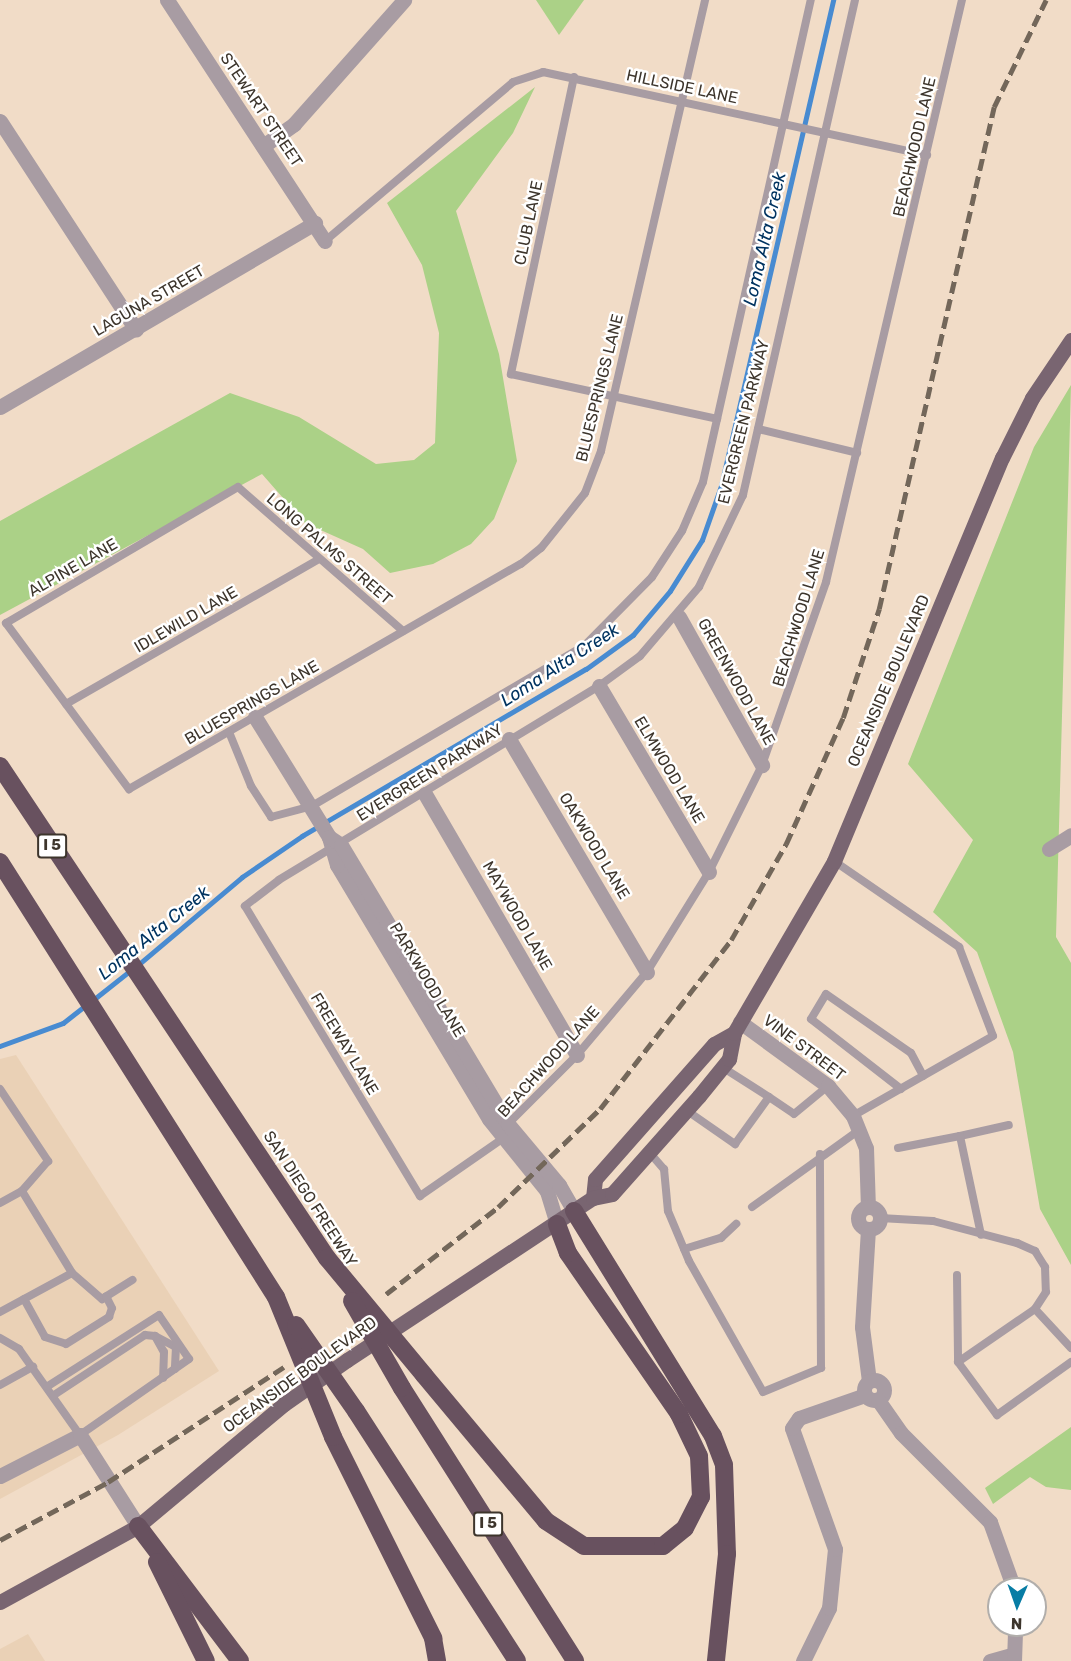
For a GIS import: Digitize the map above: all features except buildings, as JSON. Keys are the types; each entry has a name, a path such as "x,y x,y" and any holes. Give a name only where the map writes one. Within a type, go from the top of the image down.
{"highway":[{"name":"SAN DIEGO FREEWAY","path":"0,766 104,927 327,1258 402,1388 575,1661"},
{"path":"0,862 116,1038 276,1297 356,1411 517,1661"},
{"path":"574,1211 713,1436 724,1465 727,1554 716,1661"},
{"path":"327,1258 546,1521 584,1546 663,1546 685,1528 701,1497 699,1456 679,1414 568,1253 556,1224"},
{"path":"276,1297 333,1437 433,1638 437,1661"},
{"path":"138,1526 206,1661"},
{"path":"138,1526 240,1661"}],"main road":[{"name":"OCEANSIDE BOULEVARD","path":"0,1602 138,1526 284,1404 593,1198 612,1194 686,1110 722,1067 737,1028 834,861 1002,458 1071,340"},
{"name":"OCEANSIDE BOULEVARD","path":"593,1198 595,1179 714,1044 737,1028"}],"street":[{"name":"STEWART STREET","path":"167,0 325,241"},
{"path":"263,146 294,124 404,0"},
{"path":"0,121 136,330"},
{"name":"LAGUNA STREET","path":"0,407 136,330 315,223"},
{"name":"GREENWOOD LANE","path":"679,617 762,765"},
{"name":"ELMWOOD LANE","path":"599,686 709,872"},
{"name":"PARKWOOD LANE","path":"255,717 508,1124 559,1185 574,1211"},
{"name":"OAKWOOD LANE","path":"509,739 647,972"},
{"name":"MAYWOOD LANE","path":"425,794 578,1055"},
{"path":"1049,849 1071,835"},
{"name":"PARKWOOD LANE","path":"334,844 502,1139 547,1191 556,1224"},
{"name":"VINE STREET","path":"737,1028 828,1086 857,1123"},
{"path":"857,1123 868,1207 880,1218 868,1229 862,1327 871,1392 901,1433 990,1522 1010,1577"},
{"path":"868,1207 858,1218 868,1229"},
{"path":"803,1661 829,1608 835,1549 792,1428 800,1418 871,1392"},
{"path":"0,1476 80,1435 138,1526"},
{"path":"990,1661 1014,1658 1015,1637"}],"lane":[{"name":"BLUESPRINGS LANE","path":"129,789 521,564 569,518 601,452 705,0"},
{"name":"EVERGREEN PARKWAY","path":"229,732 251,786 274,818 314,812 585,645 610,624 652,577 682,531 703,482 811,0"},
{"name":"EVERGREEN PARKWAY","path":"245,906 279,880 334,844 425,794 509,739 599,686 679,617 726,536 758,429 855,0"},
{"name":"BEACHWOOD LANE","path":"420,1196 502,1139 508,1124 578,1055 647,972 709,872 762,765 826,582 962,0"},
{"name":"HILLSIDE LANE","path":"325,241 513,82 543,72 825,131"},
{"name":"CLUB LANE","path":"574,77 511,374 614,396"},
{"path":"825,131 927,155"},
{"path":"614,396 717,419"},
{"path":"758,429 857,453"},
{"name":"LONG PALMS STREET","path":"238,487 402,631"},
{"name":"ALPINE LANE","path":"129,789 6,623 238,487"},
{"name":"IDLEWILD LANE","path":"66,704 319,559"},
{"path":"752,1207 778,1192 857,1123 901,1089 993,1036 959,947 834,861"},
{"name":"FREEWAY LANE","path":"245,906 420,1196"},
{"path":"901,1089 811,1019 826,994 911,1053 923,1076"},
{"path":"722,1067 794,1114 828,1086"},
{"path":"0,1089 48,1161 22,1191 0,1203"},
{"path":"686,1110 735,1144 769,1097"},
{"path":"898,1148 1009,1125"},
{"path":"960,1136 981,1235"},
{"path":"649,1152 664,1169 668,1211 684,1250 763,1392 821,1368 820,1154"},
{"path":"22,1191 72,1273 102,1299 133,1280"},
{"path":"880,1218 933,1221 1035,1251 1049,1280 1035,1309 958,1362"},
{"path":"684,1250 721,1238 736,1224"},
{"path":"0,1312 72,1273"},
{"path":"957,1275 958,1362 997,1415 1071,1362"},
{"path":"24,1299 45,1337 66,1344 109,1317 112,1308 106,1296"},
{"path":"1035,1309 1071,1348"},
{"path":"0,1338 19,1349 48,1386 80,1435 189,1359 159,1315 48,1386"},
{"path":"54,1395 145,1335 155,1336 176,1347 175,1370"},
{"path":"155,1336 164,1352 163,1378"},
{"path":"0,1385 33,1367"}],"shaded area":[{"path":"16,1055 219,1371 118,1435 0,1499 0,1059"},
{"path":"28,1634 45,1661 0,1661 0,1649"}],"green space":[{"path":"536,0 584,0 559,35"},
{"path":"535,87 513,133 456,211 499,354 517,461 494,519 471,544 433,564 390,573 363,549 305,523 262,474 0,615 0,521 230,393 299,417 376,464 414,460 435,443 439,333 422,265 387,203"},
{"path":"1071,385 1056,937 1071,963 1071,1265 1040,1209 1013,1052 977,952 933,912 973,840 908,764 1034,447"},
{"path":"1071,1427 1071,1490 1046,1487 1030,1477 993,1504 985,1488"}],"waterway":[{"name":"Loma Alta Creek","path":"138,965 242,877 302,836 586,669 633,635 670,591 702,540 721,486 833,0"},
{"name":"Loma Alta Creek","path":"93,1000 131,970"},
{"name":"Loma Alta Creek","path":"0,1046 63,1023 86,1005"}],"railway":[{"path":"386,1294 498,1207 600,1109 731,940 786,844 843,718 879,609 994,107 1046,0"},
{"path":"0,1540 108,1482 284,1367"}]}
